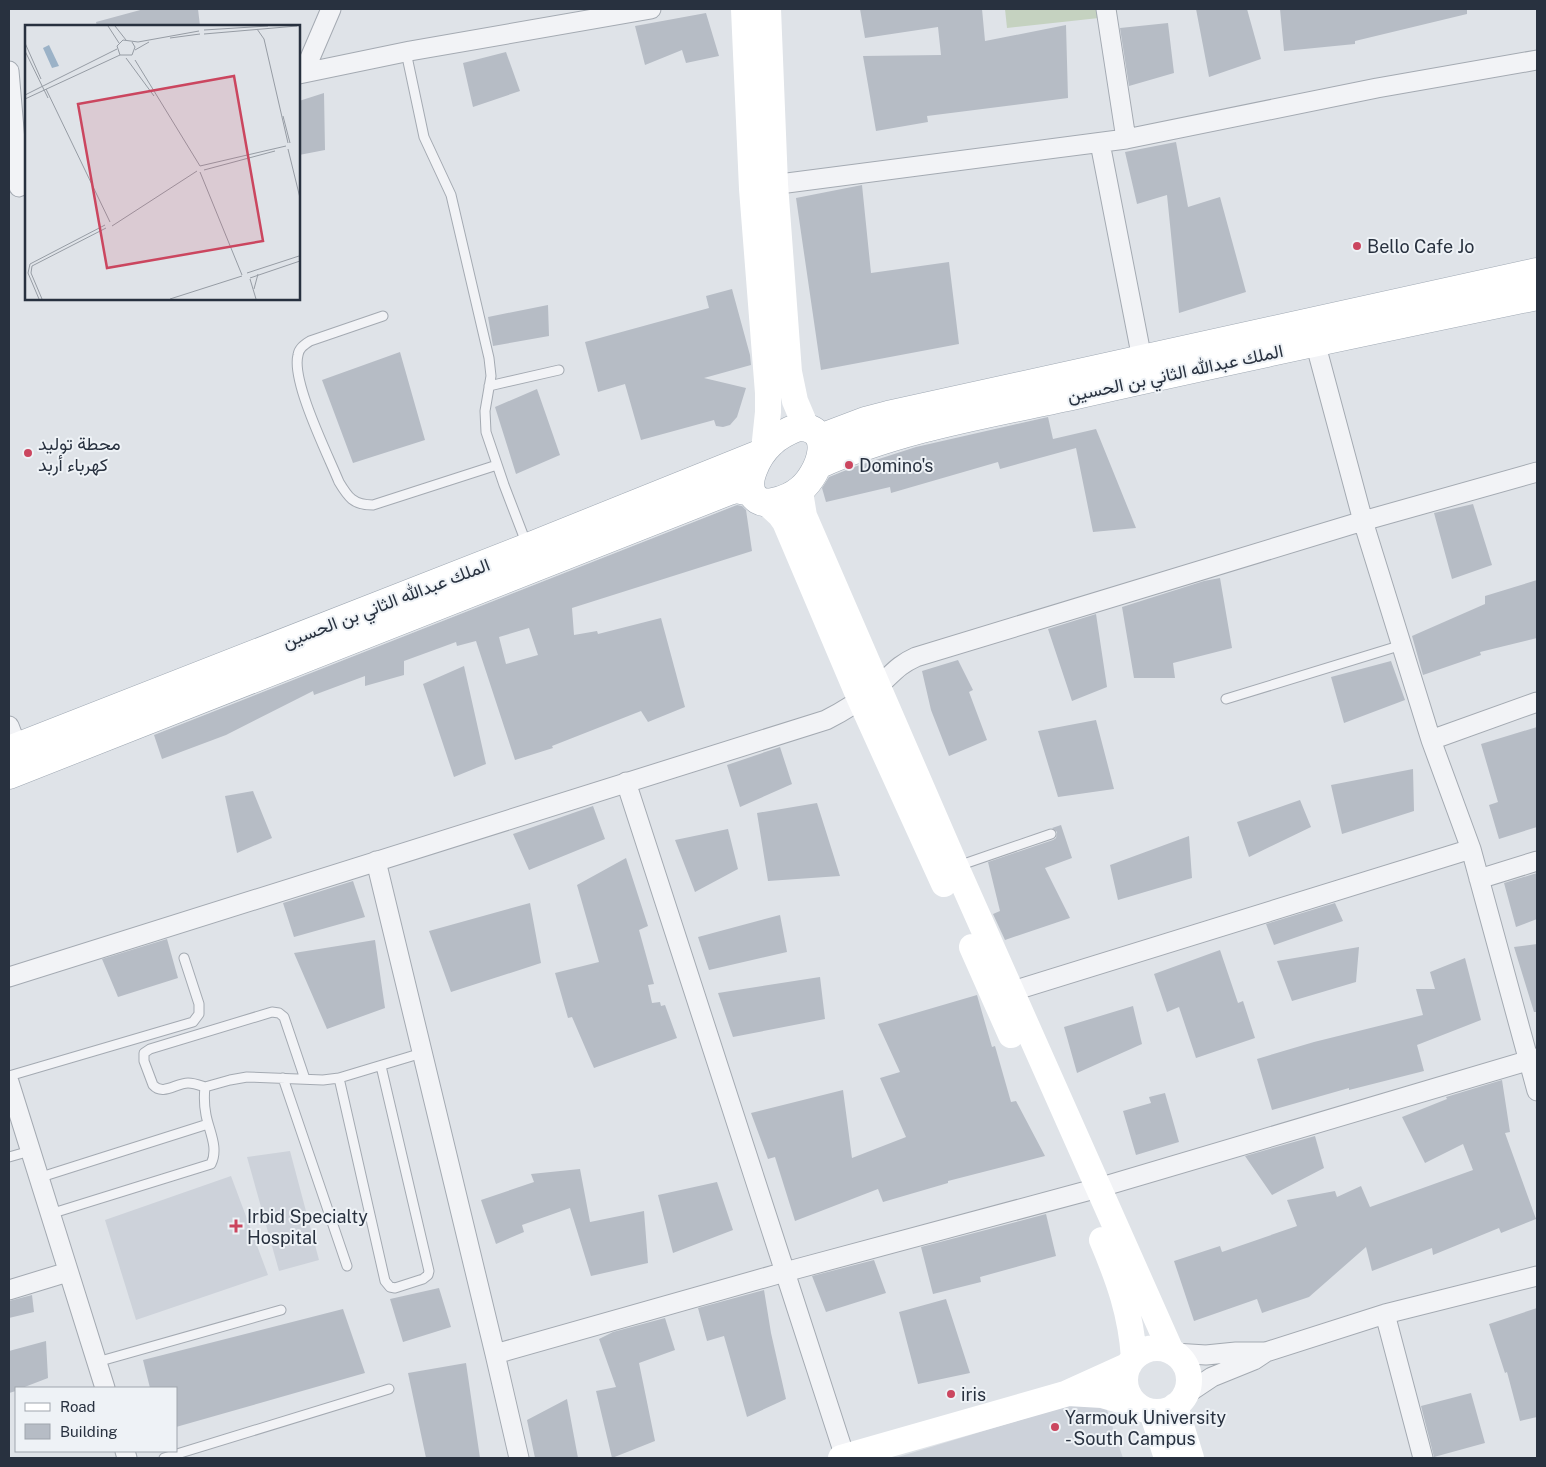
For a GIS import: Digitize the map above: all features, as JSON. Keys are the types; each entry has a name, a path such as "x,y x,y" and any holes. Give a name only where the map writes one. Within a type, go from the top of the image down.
{"main road":[{"name":"الملك عبدالله الثاني بن الحسين","path":"813,432 858,424 888,415 1537,272"},
{"name":"الملك عبدالله الثاني بن الحسين","path":"818,465 865,445 915,431 1316,342 1537,296"},
{"path":"798,427 813,432 822,446 814,474 801,489 784,499 759,498 751,479 763,452 771,442 789,430 798,427"},
{"name":"الملك عبدالله الثاني بن الحسين","path":"11,741 528,547 763,452"},
{"name":"الملك عبدالله الثاني بن الحسين","path":"9,774 729,491 736,489 759,498"},
{"path":"9,791 32,781 43,772 55,757"}],"street":[{"path":"301,73 331,9"},
{"path":"301,73 406,52 652,9"},
{"path":"744,9 764,186 791,386 797,407 813,432"},
{"path":"763,452 767,431 768,393 764,186 768,9"},
{"path":"1106,9 1126,140"},
{"path":"764,186 1126,140 1376,88 1537,60"},
{"path":"9,71 18,187"},
{"path":"1100,143 1142,359"},
{"path":"1316,342 1363,520 1431,740 1471,849 1533,1059 1537,1091"},
{"path":"9,977 826,720 868,693 901,664 916,657 1363,520 1537,472"},
{"path":"801,489 804,516 868,693 1090,1190 1173,1352 1183,1362 1188,1372 1188,1384 1162,1405"},
{"path":"759,498 780,515 785,522 868,693 956,867 1003,994"},
{"path":"1431,740 1537,702"},
{"path":"626,782 785,1272 843,1458 1065,1394 1131,1361 1142,1352 1152,1348 1206,1355 1266,1352"},
{"path":"1003,994 1471,849"},
{"path":"376,861 519,1458"},
{"path":"1479,879 1537,861"},
{"path":"495,1354 785,1272 1090,1190 1533,1059"},
{"path":"9,1082 105,1387"},
{"path":"1090,1190 1131,1324 1131,1361 1125,1376 1126,1387 1130,1397 1162,1405 1191,1458"},
{"path":"9,1290 68,1272"},
{"path":"1065,1394 1102,1395 1162,1405 1212,1377 1254,1360 1266,1352 1385,1314 1537,1276"},
{"path":"1385,1314 1423,1458"},
{"path":"1162,1405 1167,1458"}],"lane":[{"path":"406,52 424,137 451,195 489,358 491,376 485,422 486,432 528,547"},
{"path":"383,316 310,341 300,349 298,354 297,367 300,387 339,482 346,494 353,501 363,505 373,505 497,465"},
{"path":"489,386 559,370"},
{"path":"1226,699 1402,646"},
{"path":"956,867 1051,834"},
{"path":"9,1076 193,1022 199,1014 199,1004 184,958"},
{"path":"305,1079 284,1017 279,1013 272,1012 150,1049 144,1053 144,1061 153,1085 164,1090 189,1083 205,1087 247,1077 323,1080 339,1078 422,1053"},
{"path":"339,1078 385,1281 390,1287 395,1288 423,1279 428,1275 429,1271 381,1066"},
{"path":"283,1078 347,1266"},
{"path":"50,1214 210,1164 214,1148 205,1108 205,1087"},
{"path":"38,1178 208,1124"},
{"path":"9,1158 30,1151"},
{"path":"96,1362 281,1310"},
{"path":"164,1458 389,1389"}],"shaded area":[{"path":"290,1151 319,1260 279,1271 247,1157"},
{"path":"231,1176 268,1275 136,1320 105,1220"},
{"name":"Yarmouk University - South Campus","path":"1102,1395 1123,1458 895,1458"}],"green space":[{"path":"1005,9 1097,9 1099,18 1007,28"}],"building":[{"path":"144,9 198,9 200,25 97,25 96,22"},
{"path":"860,9 982,9 985,41 1066,25 1068,98 927,116 928,122 876,131 863,56 941,55 938,27 865,38"},
{"path":"1196,9 1247,9 1261,59 1209,77"},
{"path":"1280,9 1467,9 1467,14 1355,41 1355,44 1284,51"},
{"path":"706,13 719,56 686,63 682,50 645,65 635,26"},
{"path":"1168,23 1174,73 1129,86 1120,28"},
{"path":"506,52 520,91 473,107 463,63"},
{"path":"324,93 325,150 300,155 300,101"},
{"path":"1176,142 1188,207 1220,197 1246,292 1179,313 1167,195 1137,204 1125,152"},
{"path":"862,185 871,273 949,262 959,344 821,370 796,198"},
{"path":"732,289 751,365 704,378 746,388 737,417 730,425 723,427 716,426 714,420 641,440 625,384 598,392 585,342 709,308 706,296"},
{"path":"548,305 549,336 493,346 488,317"},
{"path":"400,352 425,440 353,463 322,380"},
{"path":"537,389 560,455 516,474 495,407"},
{"path":"1048,417 1053,439 1096,429 1136,528 1093,532 1076,448 1000,469 998,462 891,493 890,487 826,502 822,488 829,477 854,467 916,447"},
{"path":"1473,504 1492,565 1452,579 1434,513"},
{"path":"737,505 742,506 746,510 752,551 572,608 574,635 597,631 598,634 661,618 685,707 648,722 641,711 552,746 553,748 515,760 476,641 457,646 456,642 404,661 404,675 365,686 365,676 314,695 313,691 226,735 162,759 154,735","holes":["529,628 538,655 506,664 499,637"]},
{"path":"1220,578 1232,648 1173,663 1175,678 1134,678 1122,607 1204,581"},
{"path":"1537,580 1537,638 1480,652 1481,655 1423,675 1412,636 1485,604 1485,596"},
{"path":"1096,614 1107,687 1072,701 1048,629"},
{"path":"958,660 973,690 969,692 987,740 949,756 931,710 922,671"},
{"path":"1391,661 1405,700 1344,723 1331,677"},
{"path":"464,666 486,764 454,777 423,684"},
{"path":"1096,720 1114,789 1058,797 1038,731"},
{"path":"1537,727 1537,827 1499,839 1489,805 1498,802 1481,744"},
{"path":"780,747 792,784 740,807 727,765"},
{"path":"1413,769 1414,811 1342,834 1331,785"},
{"path":"253,791 272,838 237,853 225,796"},
{"path":"1300,800 1311,827 1249,857 1237,822"},
{"path":"817,803 840,876 768,881 757,813"},
{"path":"593,806 605,839 529,870 513,834"},
{"path":"1061,825 1072,858 1045,868 1070,918 1005,940 993,914 1000,911 988,862 1053,840 1056,838 1057,832 1052,828"},
{"path":"728,829 738,869 695,892 675,840"},
{"path":"1189,836 1192,878 1118,900 1110,865"},
{"path":"626,858 648,926 639,930 654,984 648,985 652,1003 660,1002 661,1006 665,1005 677,1038 594,1068 572,1017 568,1018 555,973 599,962 577,885"},
{"path":"1537,873 1537,919 1516,927 1504,883"},
{"path":"353,881 365,917 294,937 283,903"},
{"path":"530,903 541,963 451,992 429,931"},
{"path":"1335,903 1343,921 1274,945 1266,924"},
{"path":"780,915 787,952 709,970 698,937"},
{"path":"167,939 178,978 118,997 102,959"},
{"path":"375,940 385,1008 327,1029 294,953"},
{"path":"1537,944 1537,1012 1534,1012 1514,947"},
{"path":"1359,947 1356,982 1292,1001 1277,961"},
{"path":"1220,950 1238,1003 1243,1001 1255,1038 1196,1058 1179,1007 1167,1012 1154,974"},
{"path":"1465,958 1481,1020 1417,1045 1424,1071 1349,1090 1349,1088 1272,1110 1257,1059 1314,1042 1423,1015 1416,989 1435,989 1430,972"},
{"path":"820,977 825,1019 733,1037 718,993"},
{"path":"977,995 992,1047 995,1046 1011,1102 1016,1101 1045,1156 948,1181 948,1183 883,1202 878,1189 795,1221 775,1157 768,1159 751,1113 843,1090 852,1158 906,1137 880,1078 900,1072 878,1024"},
{"path":"1133,1006 1142,1044 1077,1073 1064,1027"},
{"path":"1502,1080 1510,1132 1505,1133 1536,1219 1501,1233 1499,1228 1433,1255 1432,1248 1372,1271 1366,1247 1309,1297 1262,1313 1257,1299 1194,1321 1174,1261 1220,1246 1222,1252 1297,1226 1287,1200 1335,1191 1337,1197 1361,1186 1370,1207 1473,1170 1463,1144 1425,1163 1402,1117 1447,1099 1446,1097"},
{"path":"1165,1093 1179,1142 1136,1155 1123,1111 1151,1103 1149,1097"},
{"path":"1315,1136 1324,1168 1272,1195 1245,1156"},
{"path":"580,1169 590,1222 644,1211 648,1263 591,1276 570,1208 522,1225 524,1232 496,1244 481,1200 534,1182 531,1174"},
{"path":"717,1182 733,1230 673,1253 658,1195"},
{"path":"1046,1214 1056,1256 980,1277 981,1282 933,1294 921,1247"},
{"path":"874,1260 886,1293 826,1312 812,1276"},
{"path":"439,1288 451,1327 403,1342 390,1299"},
{"path":"764,1290 771,1333 786,1399 747,1417 724,1336 707,1341 698,1308"},
{"path":"32,1295 34,1312 9,1318 9,1301"},
{"path":"946,1299 970,1373 918,1384 899,1312"},
{"path":"1537,1308 1537,1417 1520,1421 1507,1372 1505,1373 1489,1324"},
{"path":"343,1309 365,1373 178,1426 178,1387 150,1387 143,1360"},
{"path":"665,1318 675,1350 639,1363 655,1441 612,1458 596,1391 616,1387 599,1339 613,1332"},
{"path":"46,1341 48,1378 25,1387 15,1387 15,1391 9,1393 9,1351"},
{"path":"466,1363 480,1458 426,1458 408,1373"},
{"path":"1471,1393 1485,1443 1434,1457 1421,1406"},
{"path":"567,1399 578,1458 535,1458 527,1420"}],"place":[{"name":"Bello Cafe Jo","path":"1357,246"},
{"name":"محطة توليد كهرباء أربد","path":"28,453"},
{"name":"Domino's","path":"849,465"},
{"name":"Irbid Specialty Hospital","path":"236,1226"},
{"name":"iris","path":"951,1394"},
{"name":"Yarmouk University - South Campus","path":"1055,1427"}]}
